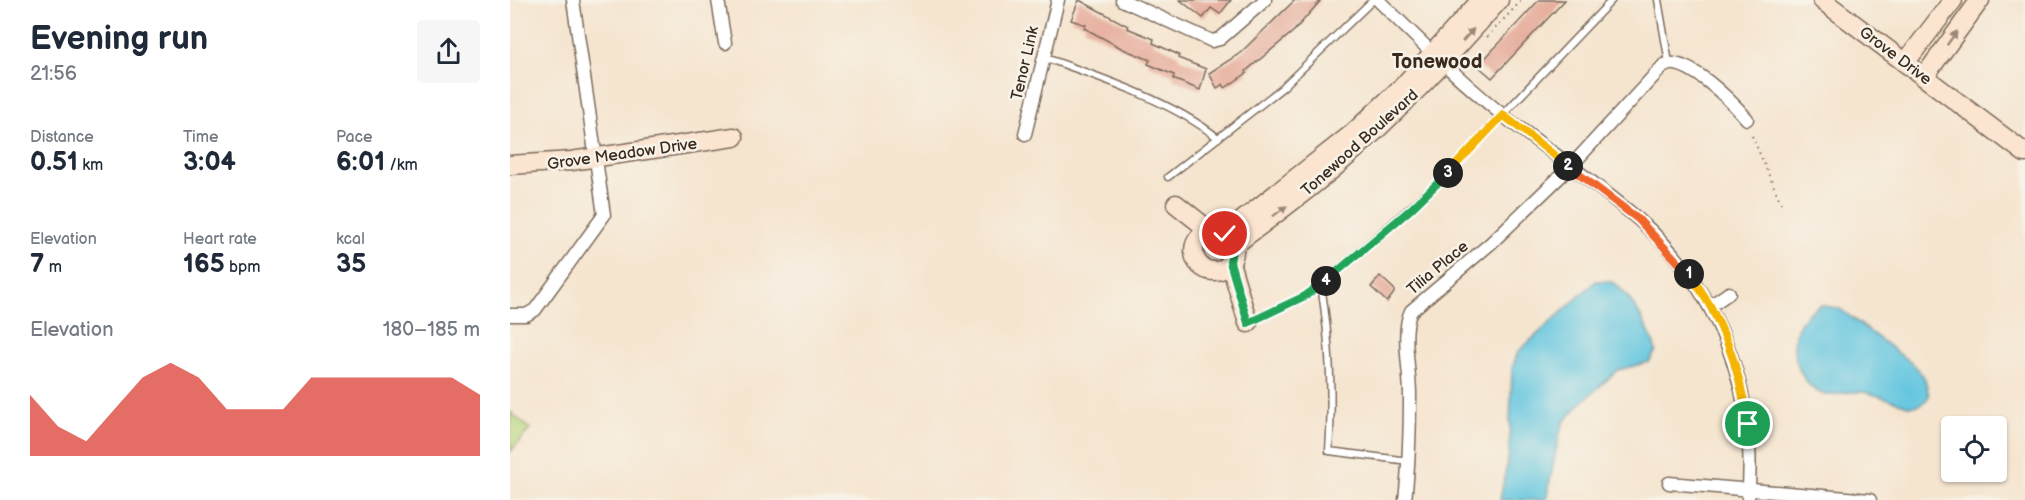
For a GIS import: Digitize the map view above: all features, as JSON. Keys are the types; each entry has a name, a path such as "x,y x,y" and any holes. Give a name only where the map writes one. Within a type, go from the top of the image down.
{"street":[{"path":"510,315 526,315 535,310 600,223 604,205 573,0"},
{"path":"718,0 725,43"},
{"name":"Tenor Link","path":"1025,134 1042,56 1058,0"},
{"path":"1122,0 1140,3 1212,41 1220,39 1265,0"},
{"path":"1378,0 1438,59 1503,115 1652,232 1678,259 1710,306 1732,357 1746,409 1748,495"},
{"name":"Tonewood Boulevard","path":"1438,59 1481,0"},
{"name":"Tonewood Boulevard","path":"1195,242 1202,235 1223,249 1438,59 1499,0"},
{"name":"Grove Drive","path":"1822,0 2025,153"},
{"path":"1905,63 1953,0"},
{"path":"1924,77 1980,0"},
{"path":"1669,63 1687,66 1732,102 1747,119"},
{"name":"Tilia Place","path":"1405,500 1410,461 1409,364 1406,328 1411,311 1491,243 1570,167 1654,73 1669,63"},
{"name":"Grove Drive","path":"1969,111 2025,164"},
{"name":"Grove Meadow Drive","path":"510,165 596,157 734,137"},
{"path":"1223,249 1209,270 1198,264 1194,252 1195,242 1176,204 1223,249 1248,323"},
{"path":"1710,306 1729,292"},
{"path":"1669,483 1748,495 1870,500"}],"lane":[{"path":"1168,177 1282,88 1373,0"},
{"path":"1248,323 1305,296 1321,285 1435,186 1612,0"},
{"path":"1658,0 1669,63"},
{"path":"1042,56 1144,97 1196,123 1218,138"},
{"path":"1321,285 1330,344 1332,405 1329,451 1410,461"}],"path":[{"path":"1752,136 1781,203"}],"green space":[{"path":"510,412 530,429 510,452"}],"water":[{"path":"1596,281 1611,282 1625,294 1644,323 1656,351 1649,362 1618,370 1579,405 1564,422 1546,500 1500,500 1509,453 1512,369 1518,352"},
{"path":"1821,305 1840,309 1914,365 1925,379 1929,396 1925,402 1917,406 1908,406 1866,393 1827,395 1813,388 1799,368 1794,344 1796,331 1802,321"}],"building":[{"path":"1079,0 1128,26 1127,28 1154,39 1153,43 1179,55 1178,58 1206,69 1200,90 1173,79 1174,75 1148,64 1150,60 1123,49 1084,28 1086,25 1071,20"},
{"path":"1180,0 1231,0 1220,14 1211,8 1203,18"},
{"path":"1295,0 1321,0 1294,31 1246,71 1247,73 1225,88 1223,84 1217,88 1209,73 1239,54"},
{"path":"1539,0 1565,0 1492,78 1478,66"},
{"path":"1380,276 1394,289 1394,293 1387,302 1371,287"}],"district":[{"name":"Tonewood","path":"1437,61"}],"route":[{"path":"1225,234 1233,246 1234,253 1230,262 1248,323 1305,296 1321,285 1411,209 1503,115 1638,219 1678,259 1705,297 1722,332 1740,384 1748,424"}]}
